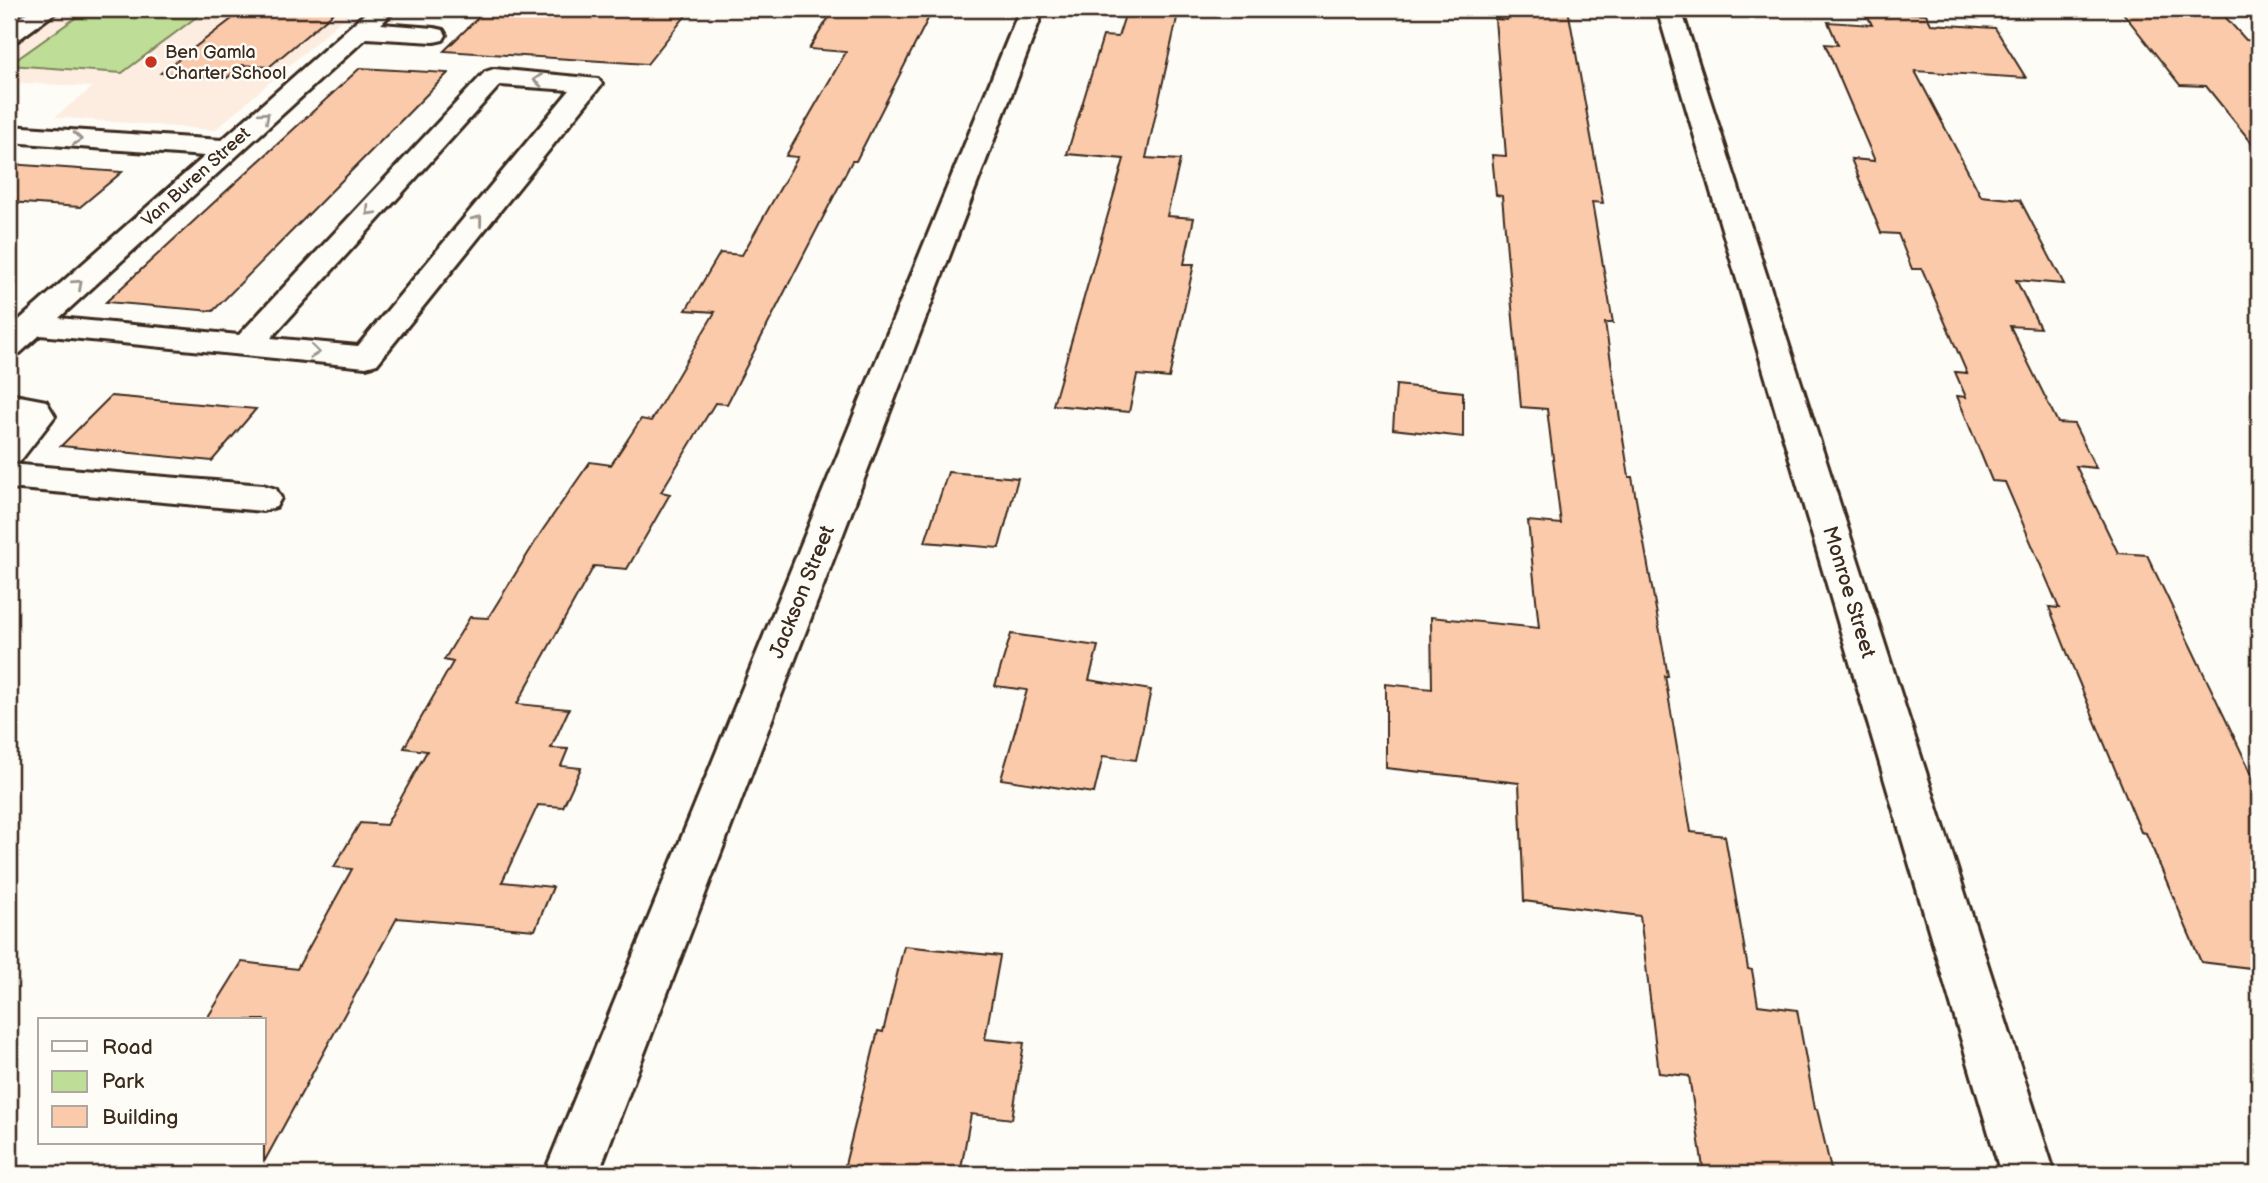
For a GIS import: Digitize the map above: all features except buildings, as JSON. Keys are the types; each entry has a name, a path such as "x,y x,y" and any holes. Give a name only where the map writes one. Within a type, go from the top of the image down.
{"street":[{"path":"9,35 48,9"},
{"name":"Van Buren Street","path":"9,346 384,9"},
{"name":"Jackson Street","path":"571,1174 1032,9"},
{"name":"Monroe Street","path":"1669,9 2028,1174"},
{"path":"360,30 434,35"},
{"path":"33,325 366,357 589,84 494,77 248,344"},
{"path":"9,134 228,149"},
{"path":"9,405 34,410 38,416 9,452"},
{"path":"9,476 263,498"}],"shaded area":[{"name":"Ben Gamla Charter School","path":"58,9 354,9 215,130 55,117 93,87 9,82 9,43"}],"green space":[{"path":"88,9 207,9 122,73 9,65"}],"place":[{"name":"Ben Gamla Charter School","path":"151,62"}]}
